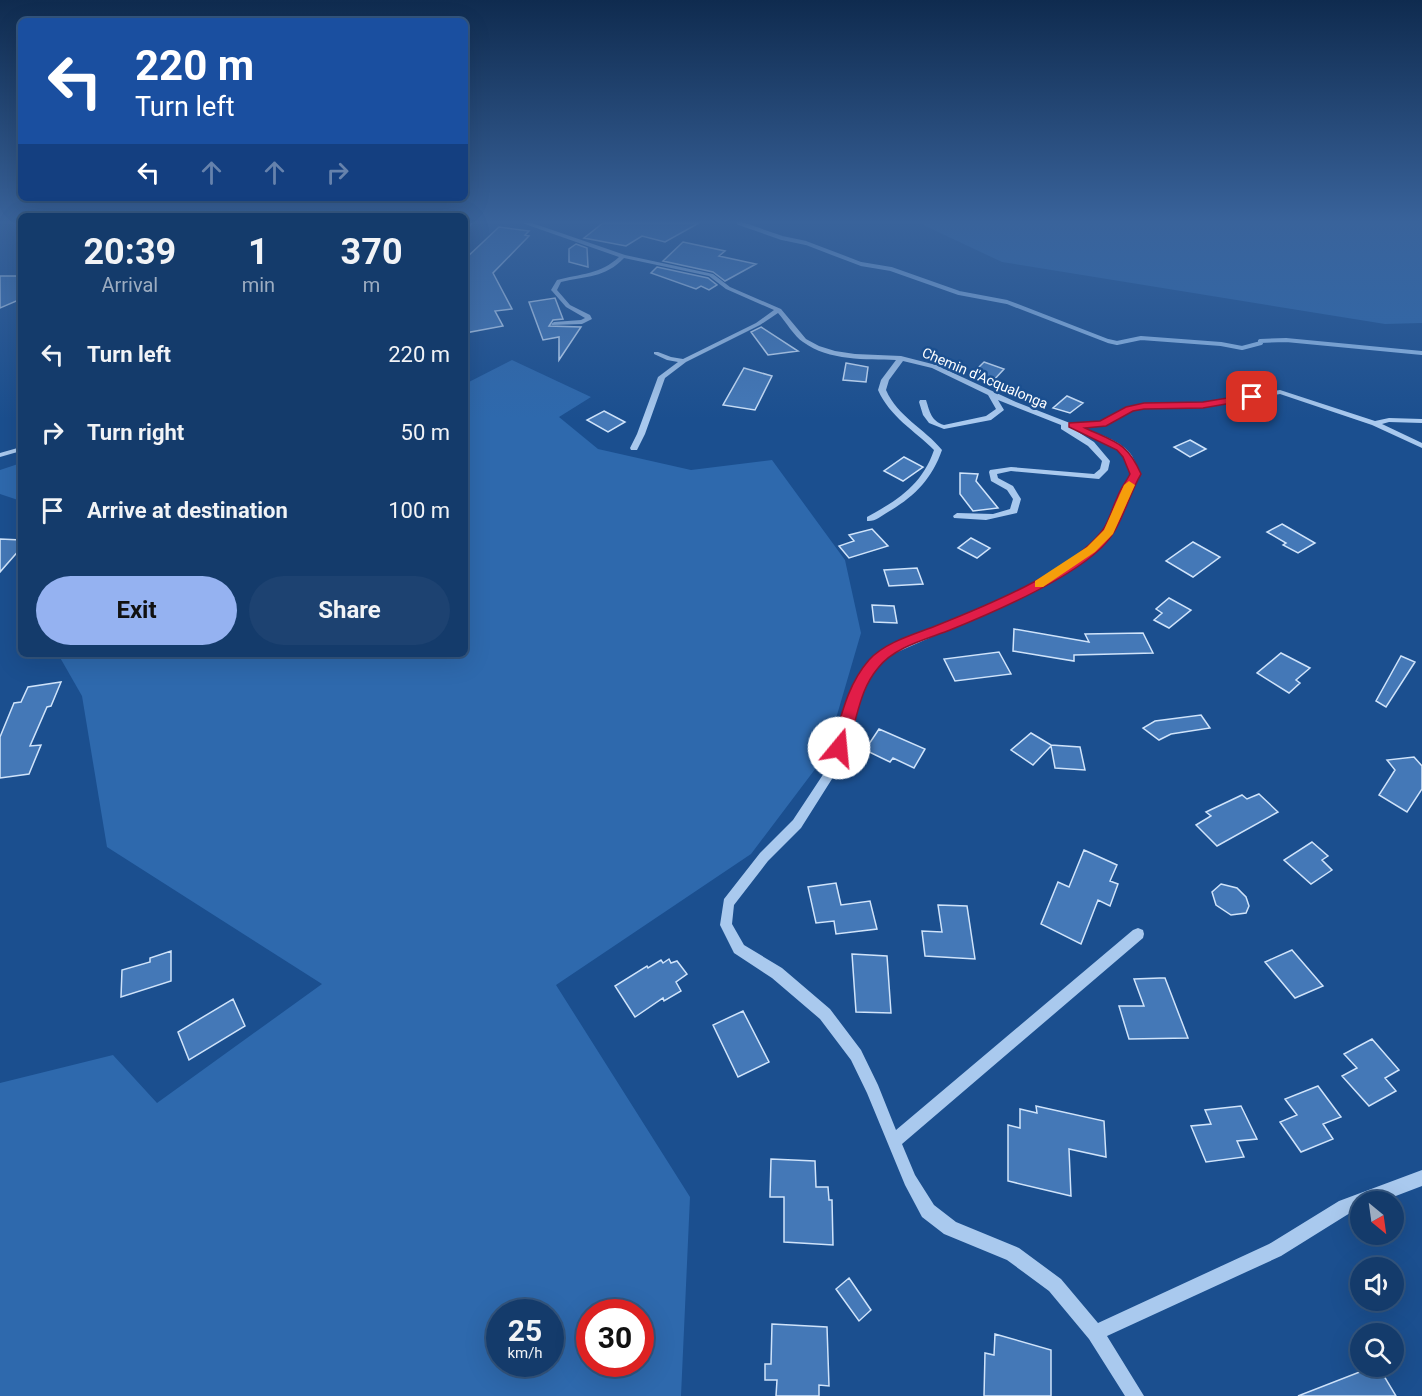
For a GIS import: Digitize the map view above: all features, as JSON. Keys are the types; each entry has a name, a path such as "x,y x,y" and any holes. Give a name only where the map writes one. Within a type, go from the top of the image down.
{"street":[{"path":"554,288 568,306 588,316 589,319 582,322 554,324"},
{"name":"Chemin d'Acqualonga","path":"728,288 779,310 804,339 817,347 844,355 901,358 934,366 1051,419 1072,425"},
{"path":"634,448 662,377 684,361 758,324 779,310"},
{"path":"656,354 684,361"},
{"path":"870,519 895,506 913,493 935,462 938,450 925,436 906,423 887,405 882,390 885,380 901,358"},
{"path":"1072,425 1102,424 1130,409 1144,406 1203,405 1280,392 1374,423 1422,446"},
{"path":"923,402 927,419 944,427 988,418 1000,410 991,393"},
{"path":"957,516 976,519 999,517 1014,511 1017,499 1010,488 994,479 993,472 1011,469 1096,477 1104,470 1106,461 1091,444 1051,419"},
{"path":"1374,423 1389,420 1422,421"},
{"path":"1072,425 1120,448 1128,456 1135,474 1108,532 1091,549 1047,580 976,614 889,651 874,663 857,688 833,768 797,824 764,857 728,903 726,925 739,948 777,973 825,1014 856,1055 873,1090 892,1142 928,1211 950,1228 1012,1254 1055,1285 1095,1333 1135,1396"},
{"path":"0,454 18,450"},
{"path":"892,1142 1138,934"},
{"path":"1095,1333 1275,1250 1345,1207 1422,1179"}],"shaded area":[{"path":"1164,288 1422,288 1422,323 1385,324"},
{"path":"512,360 591,397 559,417 598,449 691,470 772,460 845,560 861,633 825,756 751,854 556,985 690,1197 681,1396 0,1396 0,1083 113,1055 157,1103 322,984 107,847 82,696 60,657 468,657 468,382"},
{"path":"18,464 18,500 0,494 0,470"}],"building":[{"path":"0,288 18,288 18,300 0,308"},
{"path":"468,288 501,288 512,309 495,311 503,326 468,332"},
{"path":"555,298 563,319 553,320 549,326 581,327 559,360 559,337 543,340 529,302"},
{"path":"761,327 798,351 768,355 751,332"},
{"path":"984,362 1004,369 993,381 972,374"},
{"path":"846,363 868,367 866,382 843,380"},
{"path":"744,368 772,376 755,410 723,405"},
{"path":"1067,396 1083,403 1070,413 1053,408"},
{"path":"604,411 625,422 608,432 587,420"},
{"path":"1190,440 1206,449 1190,457 1174,447"},
{"path":"904,457 923,467 903,481 884,471"},
{"path":"960,473 978,474 976,481 998,508 973,511 960,494"},
{"path":"1282,524 1315,543 1298,553 1283,545 1286,543 1267,532"},
{"path":"872,529 888,546 849,558 839,546 854,541 849,535"},
{"path":"971,538 990,548 977,558 958,548"},
{"path":"0,539 18,540 18,551 0,572"},
{"path":"1193,542 1220,557 1193,577 1166,561"},
{"path":"917,568 923,584 889,586 884,570"},
{"path":"1169,598 1191,610 1169,628 1154,620 1162,613 1156,609"},
{"path":"872,605 894,606 897,623 874,622"},
{"path":"1014,629 1089,642 1085,634 1143,633 1153,653 1074,655 1074,661 1013,651"},
{"path":"999,652 1011,674 955,681 944,659"},
{"path":"1281,653 1310,668 1296,680 1300,683 1289,693 1257,673"},
{"path":"1401,656 1415,662 1386,707 1376,701"},
{"path":"61,682 30,746 41,745 29,774 0,778 0,737 14,703 21,702 28,687"},
{"path":"1201,715 1210,728 1171,734 1159,740 1143,728 1155,721"},
{"path":"879,729 925,749 914,768 893,758 890,762 865,750"},
{"path":"1031,733 1051,745 1080,747 1085,770 1055,768 1051,746 1033,765 1011,750"},
{"path":"1414,757 1422,766 1422,789 1407,812 1379,795 1395,770 1387,760"},
{"path":"1259,794 1278,812 1217,846 1196,825 1211,816 1206,812 1242,795 1247,799"},
{"path":"1312,842 1328,856 1322,860 1332,870 1311,884 1284,860"},
{"path":"1084,850 1117,865 1110,881 1118,884 1110,906 1098,900 1081,944 1041,924 1058,882 1069,887"},
{"path":"836,883 841,905 870,901 877,929 836,934 834,921 816,923 808,887"},
{"path":"1221,884 1237,888 1246,897 1249,906 1246,913 1231,915 1216,905 1212,892"},
{"path":"938,905 967,906 975,959 925,956 922,931 942,932"},
{"path":"1292,950 1323,986 1295,998 1265,962"},
{"path":"171,951 171,981 121,997 122,970 150,962 150,958"},
{"path":"852,954 887,956 891,1013 856,1012"},
{"path":"669,959 671,963 677,961 687,974 676,982 681,991 664,1001 663,998 635,1017 615,986 647,966 648,968 661,960 663,963"},
{"path":"1165,978 1188,1038 1129,1039 1119,1006 1144,1006 1134,979"},
{"path":"233,999 245,1026 189,1060 178,1032"},
{"path":"743,1011 769,1062 738,1077 713,1025"},
{"path":"1372,1039 1399,1070 1385,1078 1396,1091 1369,1106 1342,1076 1357,1068 1344,1054"},
{"path":"1318,1086 1341,1117 1323,1124 1333,1139 1301,1152 1280,1122 1297,1115 1285,1099"},
{"path":"1036,1106 1104,1121 1106,1157 1069,1149 1071,1196 1008,1181 1008,1125 1020,1128 1020,1109 1037,1113"},
{"path":"1241,1106 1257,1139 1237,1141 1244,1157 1206,1162 1191,1126 1211,1124 1205,1110"},
{"path":"771,1159 815,1161 816,1187 828,1187 829,1200 832,1200 833,1245 784,1242 784,1197 770,1197"},
{"path":"849,1278 871,1310 859,1321 836,1289"},
{"path":"772,1324 827,1327 829,1386 819,1385 819,1396 776,1396 777,1380 765,1380 765,1364 771,1364"},
{"path":"995,1334 1051,1350 1051,1396 984,1396 985,1353 994,1355"},
{"path":"1350,1376 1385,1377 1396,1396 1298,1396"}],"waterway":[{"path":"945,288 1007,302 1117,343 1141,338 1221,344 1242,348 1261,343 1260,341 1286,340 1422,353"}],"slow traffic":[{"path":"1039,584 1091,549 1108,532 1129,485"}],"route":[{"path":"839,748 857,688 874,663 889,651 976,614 1047,580 1091,549 1108,532 1135,474 1128,456 1120,448 1072,425 1102,424 1130,409 1144,406 1179,407 1252,397"}]}
